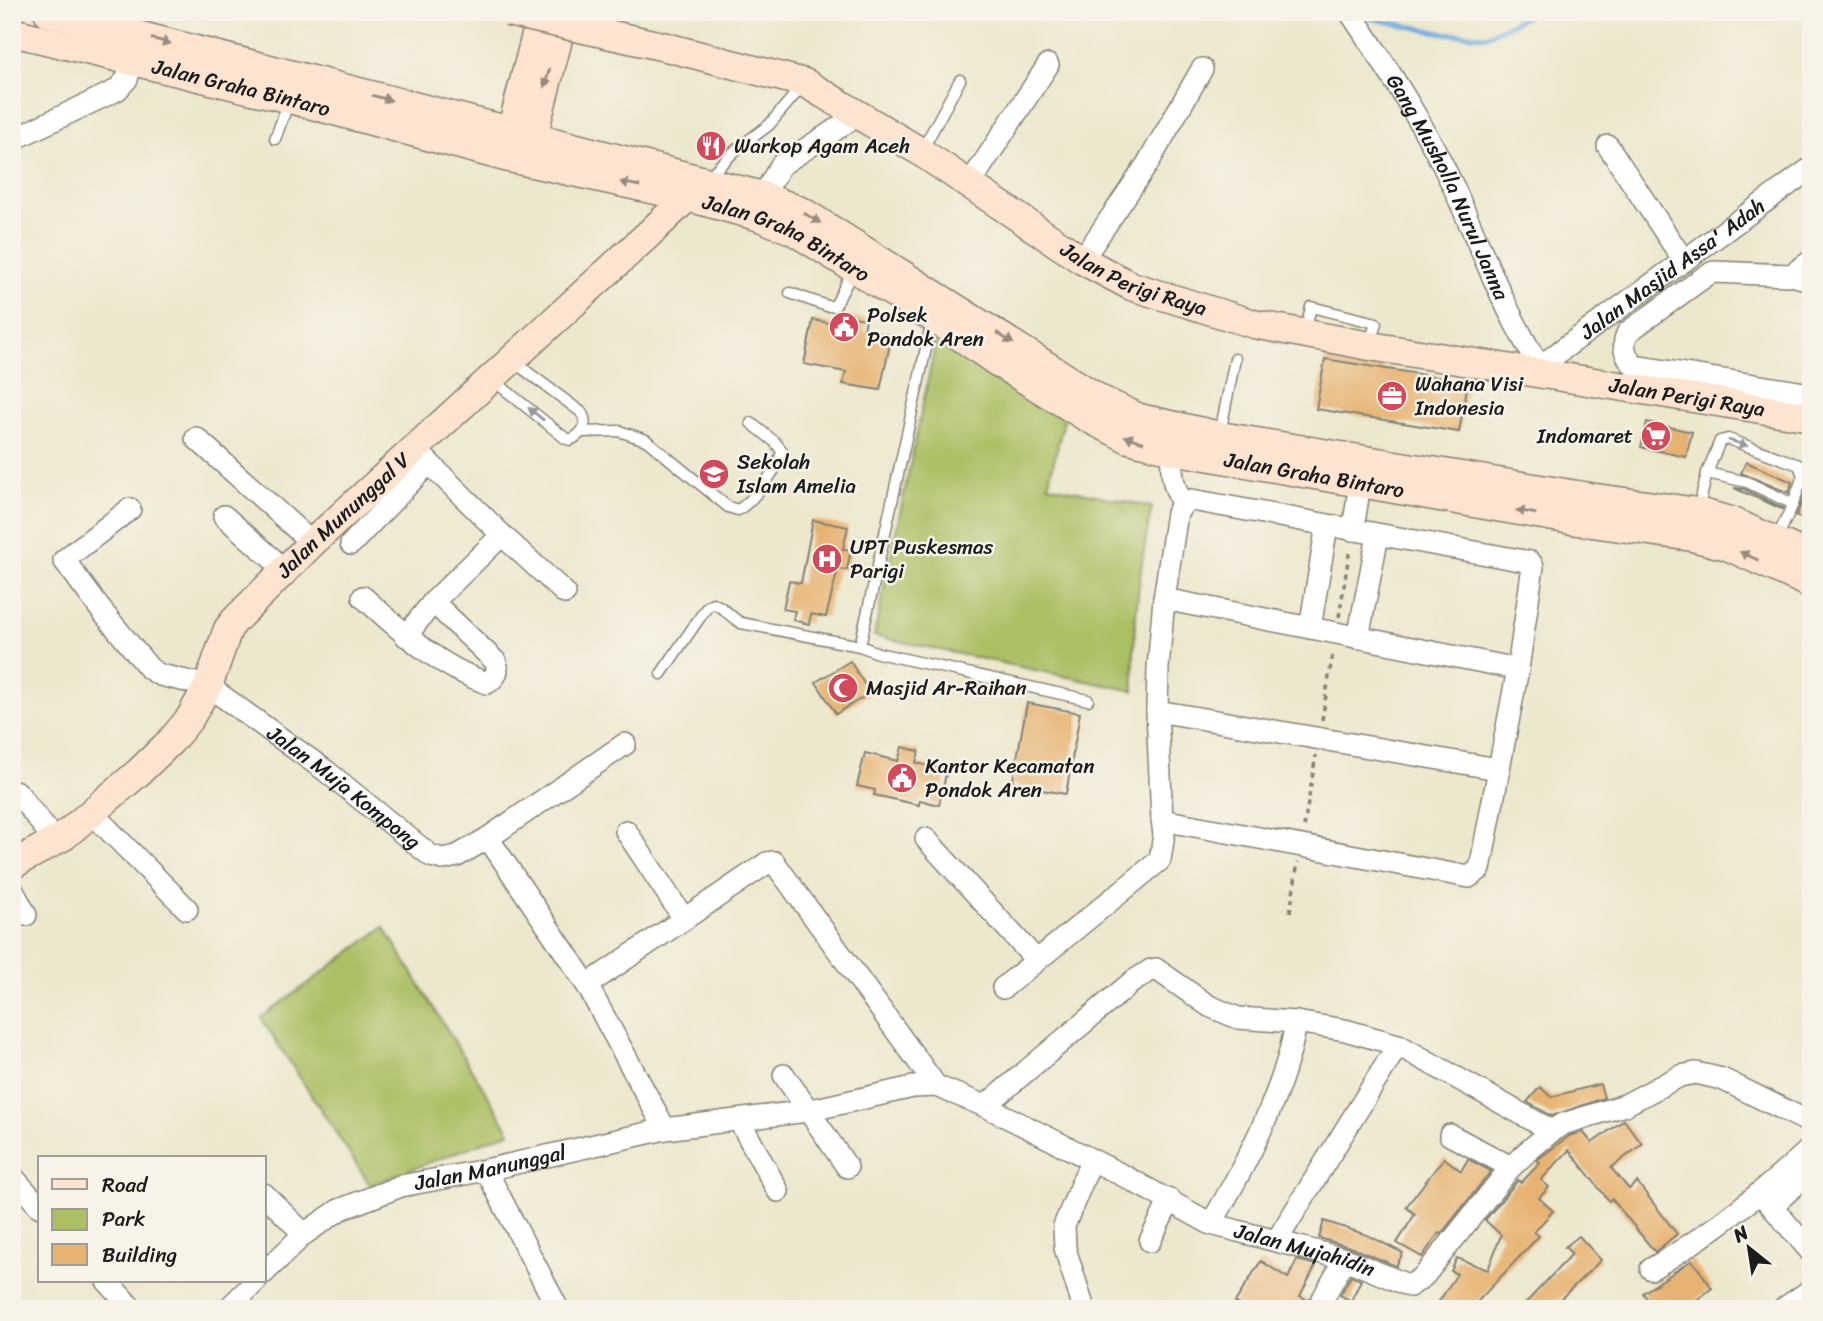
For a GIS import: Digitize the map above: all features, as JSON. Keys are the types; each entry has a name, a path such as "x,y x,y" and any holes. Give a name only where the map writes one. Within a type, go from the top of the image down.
{"main road":[{"name":"Jalan Graha Bintaro","path":"48,12 104,39 132,60 290,99 519,146"},
{"name":"Jalan Perigi Raya","path":"508,12 666,47 805,83 921,152 1082,260 1131,286 1254,324 1370,346 1540,369 1811,417"},
{"path":"519,146 542,12"},
{"path":"519,146 565,12"},
{"name":"Jalan Graha Bintaro","path":"12,32 104,39 760,206 803,212 939,309 997,362 1088,418 1129,439 1172,450 1361,472"},
{"name":"Jalan Mununggal V","path":"12,865 55,841 92,813 171,741 190,718 208,686 228,629 312,543 422,456 491,379 696,188"},
{"name":"Jalan Graha Bintaro","path":"760,206 794,231 855,267 939,309 1101,400 1139,418 1577,521 1695,524 1733,522 1811,557"},
{"name":"Jalan Graha Bintaro","path":"1695,524 1727,546 1811,584"}],"street":[{"name":"Gang Musholla Nurul Janna","path":"1350,12 1407,99 1453,187 1494,284 1540,369"},
{"path":"12,140 32,128 117,90 127,79 132,60"},
{"path":"969,185 1048,65"},
{"path":"1082,260 1148,163 1202,69"},
{"path":"760,206 781,165 858,115"},
{"path":"1608,146 1684,261"},
{"name":"Jalan Masjid Assa' Adah","path":"1540,369 1811,168"},
{"path":"1811,261 1801,278 1723,271 1707,275 1628,332 1624,349 1635,366 1811,394"},
{"path":"196,438 312,543"},
{"path":"1172,450 1171,473 1175,491 1183,504"},
{"path":"351,544 422,456 565,593"},
{"path":"1353,530 1361,472"},
{"path":"1003,988 1160,860 1164,834 1162,820 1157,711 1157,668 1177,513 1183,504 1192,500 1530,562 1533,566 1518,669 1480,869 1469,877 1162,820"},
{"path":"130,509 66,557 65,565 150,669 160,675 208,686"},
{"path":"224,516 285,570"},
{"path":"1310,628 1327,525"},
{"path":"406,636 433,602 502,535"},
{"path":"1358,638 1378,535"},
{"path":"363,597 434,657 478,680 487,683 492,680 496,675 496,662 433,602"},
{"path":"1164,599 1518,669"},
{"name":"Jalan Muja Kompong","path":"208,686 326,771 431,856 443,859 457,856 488,838 625,744"},
{"path":"1157,711 1498,769"},
{"path":"17,792 55,841"},
{"path":"92,813 187,909"},
{"path":"626,831 684,919"},
{"path":"488,838 587,985 664,1129"},
{"path":"926,839 1036,960"},
{"path":"587,985 767,863 774,862 936,1086"},
{"path":"12,889 26,915"},
{"path":"985,1106 1132,982 1151,970 1161,970 1209,1006 1237,1018 1296,1022 1345,1030 1398,1045 1552,1131"},
{"path":"1211,1224 1236,1182 1273,1100 1293,1047 1296,1022"},
{"path":"1277,1240 1398,1045"},
{"name":"Jalan Mujahidin","path":"739,1120 807,1111 913,1087 936,1086 985,1106 1170,1200 1211,1224 1345,1259 1407,1285 1414,1284 1423,1276 1511,1167 1552,1131 1625,1105 1667,1081 1696,1073 1722,1079 1811,1123"},
{"path":"784,1075 847,1167"},
{"path":"739,1120 778,1191"},
{"name":"Jalan Manunggal","path":"266,1271 304,1234 339,1210 401,1186 486,1170 664,1129 739,1120"},
{"path":"1450,1135 1511,1167"},
{"path":"1767,1200 1811,1148"},
{"path":"1084,1309 1065,1248 1064,1226 1091,1161"},
{"path":"486,1170 558,1309"},
{"path":"1651,1269 1811,1171"},
{"path":"12,1176 38,1205"},
{"path":"266,1196 304,1234"},
{"path":"1150,1241 1170,1200"},
{"path":"1767,1200 1811,1252"},
{"path":"1317,1309 1345,1259"},
{"path":"108,1282 132,1309"},
{"path":"228,1309 255,1282"},
{"path":"1783,1309 1811,1290"}],"lane":[{"path":"921,152 960,80"},
{"path":"696,188 737,149 769,125 805,83"},
{"path":"275,139 290,99"},
{"path":"790,293 827,306 835,306 855,267"},
{"path":"860,646 939,309"},
{"path":"1220,436 1235,359"},
{"path":"491,379 565,438 570,440 581,432 586,425 581,412 512,360"},
{"path":"581,432 619,431 646,440 728,508 738,510 746,505 763,485 780,459 782,451 775,442 751,424"},
{"path":"1695,524 1707,473 1717,447 1720,441 1728,439 1799,465 1803,476 1776,540"},
{"path":"1707,473 1747,482 1793,504"},
{"path":"661,674 707,607 713,603 724,608 733,619 741,623 860,646 878,653 1088,700"}],"green space":[{"path":"938,332 1066,412 1048,485 1152,507 1137,598 1134,691 874,636"},
{"path":"384,927 510,1132 370,1185 261,1018"}],"building":[{"path":"848,316 866,319 864,330 892,335 880,390 843,384 846,372 804,364 813,320 845,326"},
{"name":"Wahana Visi Indonesia","path":"1325,359 1468,382 1459,432 1316,409"},
{"path":"1647,422 1692,432 1686,457 1641,447"},
{"path":"1746,462 1792,482 1789,493 1741,473"},
{"path":"1734,488 1744,489 1783,508 1782,509"},
{"path":"1807,489 1811,491 1811,522 1796,516"},
{"name":"UPT Puskesmas Parigi","path":"813,520 848,527 843,549 851,550 847,570 838,569 826,617 811,614 809,624 793,620 795,611 783,609 789,581 801,583"},
{"name":"Masjid Ar-Raihan","path":"850,661 870,693 836,714 816,682"},
{"path":"1027,703 1080,713 1066,794 1012,785"},
{"name":"Kantor Kecamatan Pondok Aren","path":"902,747 919,751 916,763 947,770 939,805 920,800 919,805 874,795 875,790 857,786 865,753 898,761"},
{"path":"1600,1084 1604,1098 1552,1116 1527,1102 1540,1087 1551,1097"},
{"path":"1624,1120 1642,1144 1611,1168 1629,1189 1637,1182 1677,1234 1655,1252 1612,1199 1609,1201 1569,1150 1541,1180 1549,1187 1539,1198 1553,1211 1534,1232 1539,1236 1478,1301 1485,1309 1434,1309 1457,1274 1451,1271 1457,1258 1488,1270 1501,1235 1485,1220 1518,1180 1521,1183 1540,1163 1537,1160 1569,1136 1583,1132 1592,1143"},
{"path":"1444,1158 1461,1171 1468,1159 1491,1171 1422,1257 1397,1243 1415,1214 1406,1207"},
{"path":"1324,1221 1367,1235 1403,1253 1396,1266 1350,1247 1319,1238"},
{"path":"1579,1236 1601,1260 1550,1309 1520,1309 1572,1254 1565,1247"},
{"path":"1297,1260 1316,1265 1300,1296 1307,1300 1304,1309 1245,1309 1235,1302 1261,1261 1288,1278"},
{"path":"1692,1260 1712,1288 1685,1309 1654,1309 1643,1293"},
{"path":"1351,1276 1361,1280 1351,1301 1340,1295"}],"waterway":[{"path":"1360,12 1368,18 1442,33 1486,36 1535,12"}],"place":[{"name":"Warkop Agam Aceh","path":"711,146"},
{"name":"Polsek Pondok Aren","path":"844,327"},
{"name":"Wahana Visi Indonesia","path":"1392,396"},
{"name":"Indomaret","path":"1656,436"},
{"name":"Sekolah Islam Amelia","path":"714,474"},
{"name":"UPT Puskesmas Parigi","path":"827,559"},
{"name":"Masjid Ar-Raihan","path":"843,688"},
{"name":"Kantor Kecamatan Pondok Aren","path":"902,778"}]}
